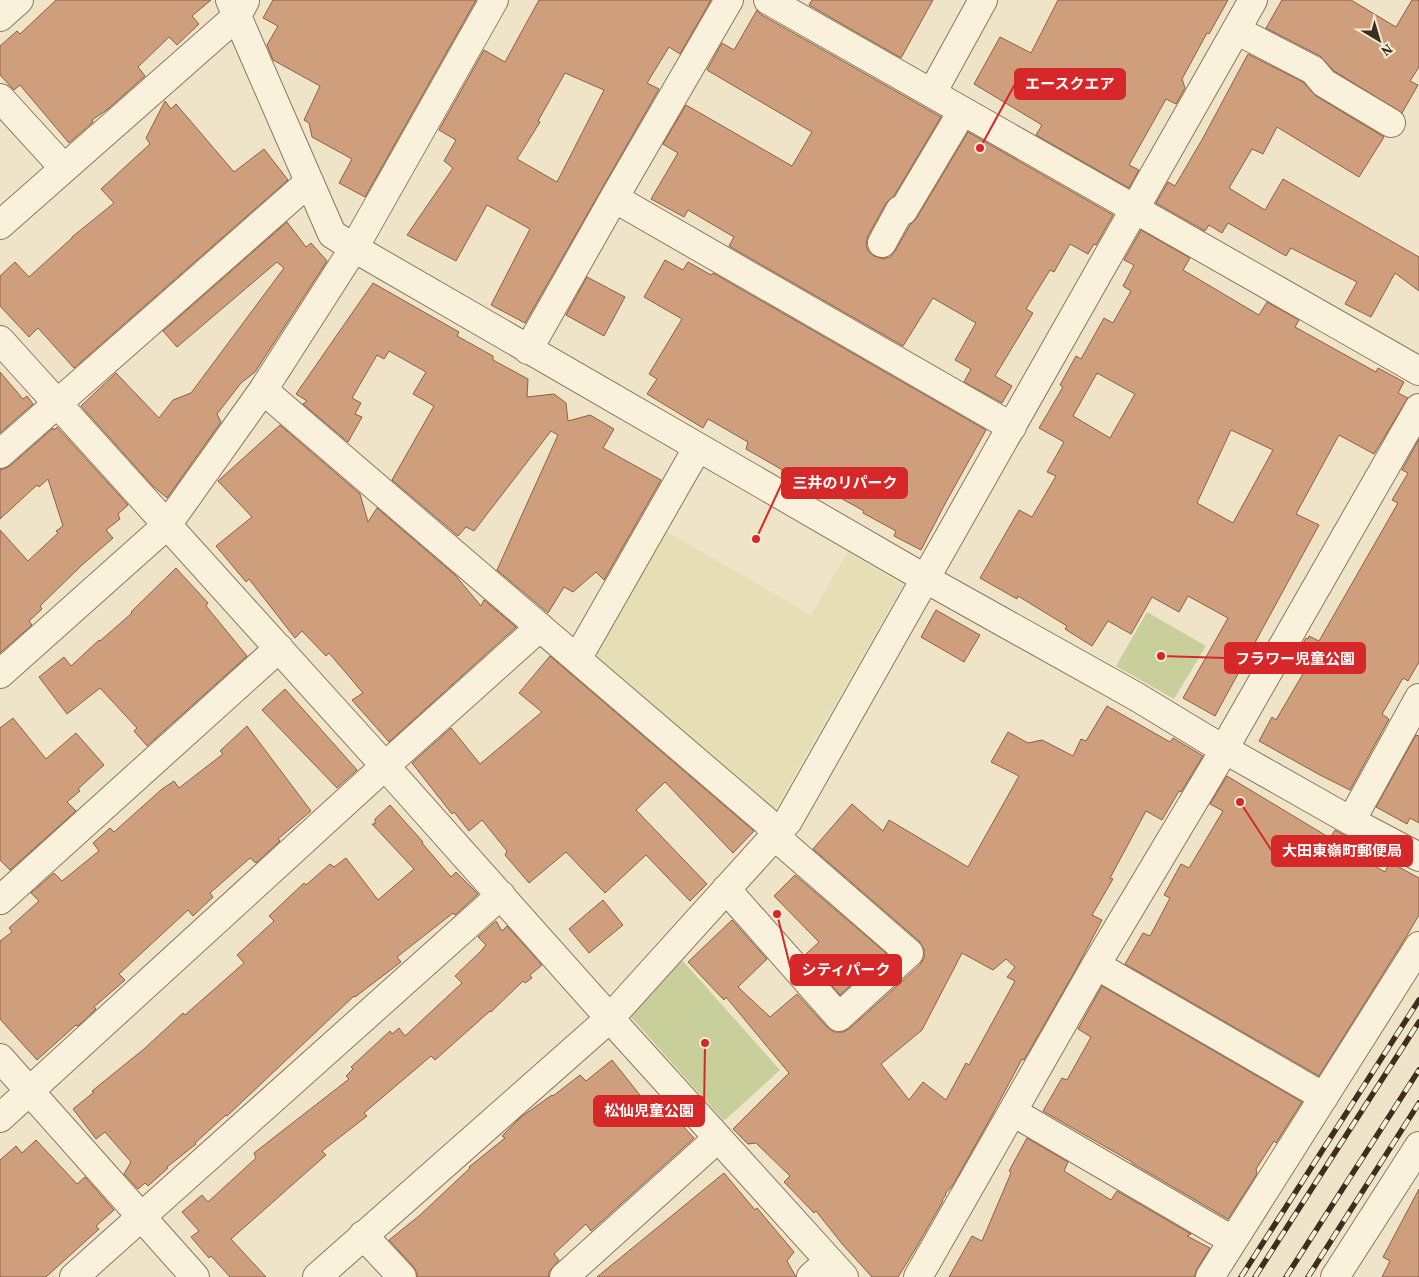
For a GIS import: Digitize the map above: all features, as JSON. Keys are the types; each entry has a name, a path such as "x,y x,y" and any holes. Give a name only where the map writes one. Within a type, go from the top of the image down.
{"street":[{"path":"0,17 19,0"},
{"path":"0,674 167,525 263,390 354,248 494,0"},
{"path":"528,350 728,0"},
{"path":"768,0 1419,371"},
{"path":"932,93 983,0"},
{"path":"317,1277 610,1018 788,821 1253,0"},
{"path":"0,225 64,168 238,5 309,182 332,234 528,350 926,579 1137,697 1225,750 1419,857"},
{"path":"1236,30 1313,70 1324,83 1392,122"},
{"path":"0,98 64,168"},
{"path":"882,244 900,210 903,211 962,112"},
{"path":"0,454 309,182"},
{"path":"614,198 1012,427"},
{"path":"0,340 718,1138 828,1272"},
{"path":"263,390 766,821 786,846 908,953 839,1017 726,889"},
{"path":"920,1276 1096,965 1225,750 1419,408"},
{"path":"577,659 698,447"},
{"path":"0,1118 540,627"},
{"path":"0,900 279,648"},
{"path":"1351,821 1419,698"},
{"path":"74,1277 501,895"},
{"path":"1210,1277 1419,946"},
{"path":"1096,965 1324,1097"},
{"path":"0,1058 195,1277"},
{"path":"1013,1112 1232,1240"},
{"path":"564,1277 718,1138"},
{"path":"1335,1277 1419,1146"},
{"path":"363,1235 402,1277"}],"shaded area":[{"path":"664,530 811,615 848,552 903,585 773,813 587,656"}],"green space":[{"path":"1147,612 1206,646 1174,699 1116,666"},
{"path":"682,960 780,1070 724,1121 630,1016"}],"building":[{"path":"56,0 211,0 192,16 199,24 177,45 169,37 138,67 145,76 108,109 92,120 93,122 69,143 20,85 14,90 0,75 0,46 17,31 20,34"},
{"path":"273,0 476,0 365,197 339,183 352,159 312,137 309,123 304,120 320,86 273,60 267,45 278,26 263,18"},
{"path":"539,0 711,0 680,54 669,47 647,83 659,89 525,323 491,305 530,229 487,205 456,261 407,235 453,168 444,161 456,140 439,130 484,50 505,62","holes":["565,73 604,90 557,182 517,159 540,122 538,121"]},
{"path":"812,0 933,0 901,58 809,5"},
{"path":"1058,0 1228,0 1209,34 1207,33 1182,79 1185,88 1176,104 1166,99 1129,165 1139,170 1129,188 1036,135 1042,125 974,84 1000,37 1031,53"},
{"path":"1282,0 1351,0 1396,27 1412,0 1419,0 1419,67 1410,81 1418,85 1402,113 1334,71 1320,56 1266,28"},
{"path":"757,10 760,14 941,117 894,196 886,203 868,236 866,244 868,251 874,256 883,259 890,257 895,251 968,132 1113,215 1096,245 1094,244 1088,254 1070,244 1054,272 1050,270 1026,309 1033,313 995,376 1012,386 1002,403 964,382 971,369 955,360 976,323 933,298 903,346 729,246 734,237 688,210 684,217 651,199 678,153 663,144 686,105 792,166 812,132 707,70 722,43 734,50"},
{"path":"1248,54 1303,82 1316,96 1384,137 1359,177 1277,127 1263,154 1252,149 1229,188 1265,210 1283,179 1419,257 1419,291 1395,273 1371,317 1345,304 1357,282 1291,248 1286,256 1228,223 1222,233 1209,225 1205,231 1156,203 1168,182 1175,186"},
{"path":"165,101 171,109 176,104 234,172 264,149 288,180 74,368 38,328 29,337 0,306 0,276 15,262 29,277 72,237 114,203 101,189 150,144 146,138"},
{"path":"287,222 306,247 311,243 327,261 255,372 241,383 217,414 221,422 167,498 153,486 81,406 116,373 159,418 173,400 191,393 284,268 277,262 177,347 163,331"},
{"path":"1141,230 1190,258 1183,270 1259,315 1267,302 1299,320 1295,327 1376,372 1378,368 1404,382 1398,393 1408,398 1374,454 1339,435 1296,514 1319,525 1215,716 1183,698 1228,618 1188,596 1179,612 1152,597 1131,634 1108,621 1092,646 1065,629 1067,626 1018,596 1017,599 980,578 1019,510 1032,517 1056,476 1047,472 1064,442 1039,428 1063,387 1060,385 1076,356 1081,359 1104,318 1113,323 1131,291 1123,286 1134,265 1124,260","holes":["1097,373 1135,394 1110,438 1073,416","1231,430 1273,450 1233,523 1197,503"]},
{"path":"665,260 683,270 688,262 711,275 713,273 986,430 921,550 894,536 896,531 863,513 864,511 828,491 826,495 746,449 748,442 708,419 703,428 647,394 657,379 649,374 682,319 644,297"},
{"path":"587,277 625,297 604,336 566,315"},
{"path":"373,283 459,332 457,336 493,356 493,360 528,379 527,397 554,394 566,403 568,421 590,415 614,429 603,448 661,480 604,580 596,572 573,592 564,587 548,613 497,570 558,435 551,431 474,531 466,527 458,536 392,480 434,406 413,394 426,372 389,351 384,359 377,355 352,398 361,403 355,414 362,417 348,442 303,404 307,401 296,394"},
{"path":"0,372 23,399 27,396 33,404 0,433"},
{"path":"280,425 360,494 368,522 377,508 455,575 481,606 484,600 516,627 389,742 352,700 363,693 329,653 326,656 302,631 295,638 249,579 246,582 216,546 252,517 218,481"},
{"path":"57,427 128,505 118,514 120,519 106,530 113,538 40,606 42,609 29,621 32,625 0,653 0,530 28,561 63,526 48,479 39,487 37,485 0,519 0,469 10,466 53,428 54,430"},
{"path":"1419,439 1419,662 1408,681 1403,678 1382,714 1389,719 1350,790 1259,741 1272,717 1276,720 1304,672 1290,665 1306,638 1308,639 1309,636 1319,641 1398,503 1392,500 1408,473 1402,470"},
{"path":"176,568 208,603 206,606 247,656 147,746 134,731 137,728 100,688 67,714 39,677 64,657 71,666 132,613"},
{"path":"936,610 980,635 964,662 921,637"},
{"path":"550,656 754,831 733,853 665,782 636,810 707,884 690,901 646,855 605,893 566,852 529,883 505,855 507,851 482,820 469,831 454,812 452,814 412,763 451,728 480,764 542,712 519,693"},
{"path":"285,689 357,770 337,788 262,710"},
{"path":"1107,706 1170,742 1173,738 1203,756 1162,820 1146,811 1110,878 1113,879 1092,915 1102,920 1075,971 1024,1060 1022,1059 953,1185 945,1194 943,1201 898,1277 872,1277 816,1211 814,1213 784,1182 790,1176 756,1143 748,1144 733,1129 789,1073 726,997 724,1000 688,962 732,920 767,959 738,987 770,1017 797,994 828,1028 835,1032 843,1032 849,1029 920,965 924,958 924,949 919,941 813,849 852,804 883,831 889,820 968,867 1019,776 991,762 1008,732 1028,743 1042,740 1073,756 1081,739 1086,741","holes":["962,953 993,970 1006,959 1015,967 1007,977 1015,981 969,1065 966,1063 946,1100 923,1082 909,1100 881,1064 922,1030"]},
{"path":"13,718 46,759 76,733 104,765 67,802 76,811 10,870 0,860 0,728"},
{"path":"247,726 311,811 278,839 280,841 256,863 250,858 210,893 213,897 193,916 188,910 119,974 125,980 94,1007 96,1009 37,1060 0,1019 0,941 12,932 9,928 39,901 31,893 54,873 62,881 99,851 93,843 110,828 114,832 162,789 174,781 179,788 223,754 220,751"},
{"path":"1416,735 1419,736 1419,823 1410,818 1407,824 1376,807"},
{"path":"1227,776 1330,838 1335,830 1354,841 1348,851 1385,872 1388,866 1397,866 1419,878 1419,915 1319,1076 1125,964 1143,933 1150,936 1170,898 1164,895 1181,864 1189,868 1223,811 1210,804"},
{"path":"390,805 451,877 456,872 478,894 455,915 453,913 397,957 401,962 354,996 196,1144 167,1167 148,1186 145,1183 138,1189 124,1174 131,1162 105,1132 96,1139 73,1109 183,1013 185,1015 244,963 237,955 274,921 269,916 304,883 306,885 330,864 334,867 346,858 378,900 414,869 372,824 375,824 375,819"},
{"path":"795,875 886,953 840,995 805,955 819,942 774,896"},
{"path":"603,900 623,925 589,953 569,929"},
{"path":"496,921 502,931 507,926 542,965 530,975 532,978 525,983 523,981 491,1012 435,1060 431,1056 364,1113 367,1116 322,1151 326,1155 231,1239 266,1277 230,1277 211,1256 209,1258 191,1237 199,1231 182,1212 202,1195 208,1202 256,1158 254,1153 349,1079 346,1076 353,1069 351,1067 390,1031 392,1034 399,1028 405,1036 462,983 455,976 486,945 478,937"},
{"path":"1102,986 1302,1102 1276,1143 1274,1141 1256,1169 1257,1174 1228,1219 1043,1111 1062,1078 1067,1080 1091,1037 1078,1029"},
{"path":"612,1060 659,1119 668,1110 694,1138 591,1231 586,1224 554,1254 559,1260 549,1272 549,1277 417,1277 413,1266 389,1240 419,1216 469,1167 505,1138 502,1136 521,1117 580,1075 586,1081"},
{"path":"1027,1138 1068,1162 1064,1171 1111,1200 1117,1191 1191,1234 1187,1236 1210,1248 1194,1277 949,1277 972,1236 982,1241 1011,1173 1009,1171"},
{"path":"36,1140 77,1184 85,1177 114,1210 96,1226 99,1229 46,1277 0,1277 0,1160 16,1146 22,1153"},
{"path":"724,1173 794,1252 787,1261 796,1277 597,1277"},
{"path":"1419,1189 1419,1277 1382,1277 1390,1261 1383,1257"}],"railway":[{"path":"1241,1277 1419,1000"},
{"path":"1255,1277 1419,1022"},
{"path":"1286,1277 1419,1070"},
{"path":"1308,1277 1419,1103"}],"place":[{"name":"エースクエア","path":"980,148"},
{"name":"三井のリパーク","path":"756,539"},
{"name":"フラワー児童公園","path":"1161,656"},
{"name":"大田東嶺町郵便局","path":"1240,802"},
{"name":"シティパーク","path":"777,914"},
{"name":"松仙児童公園","path":"705,1043"}]}
